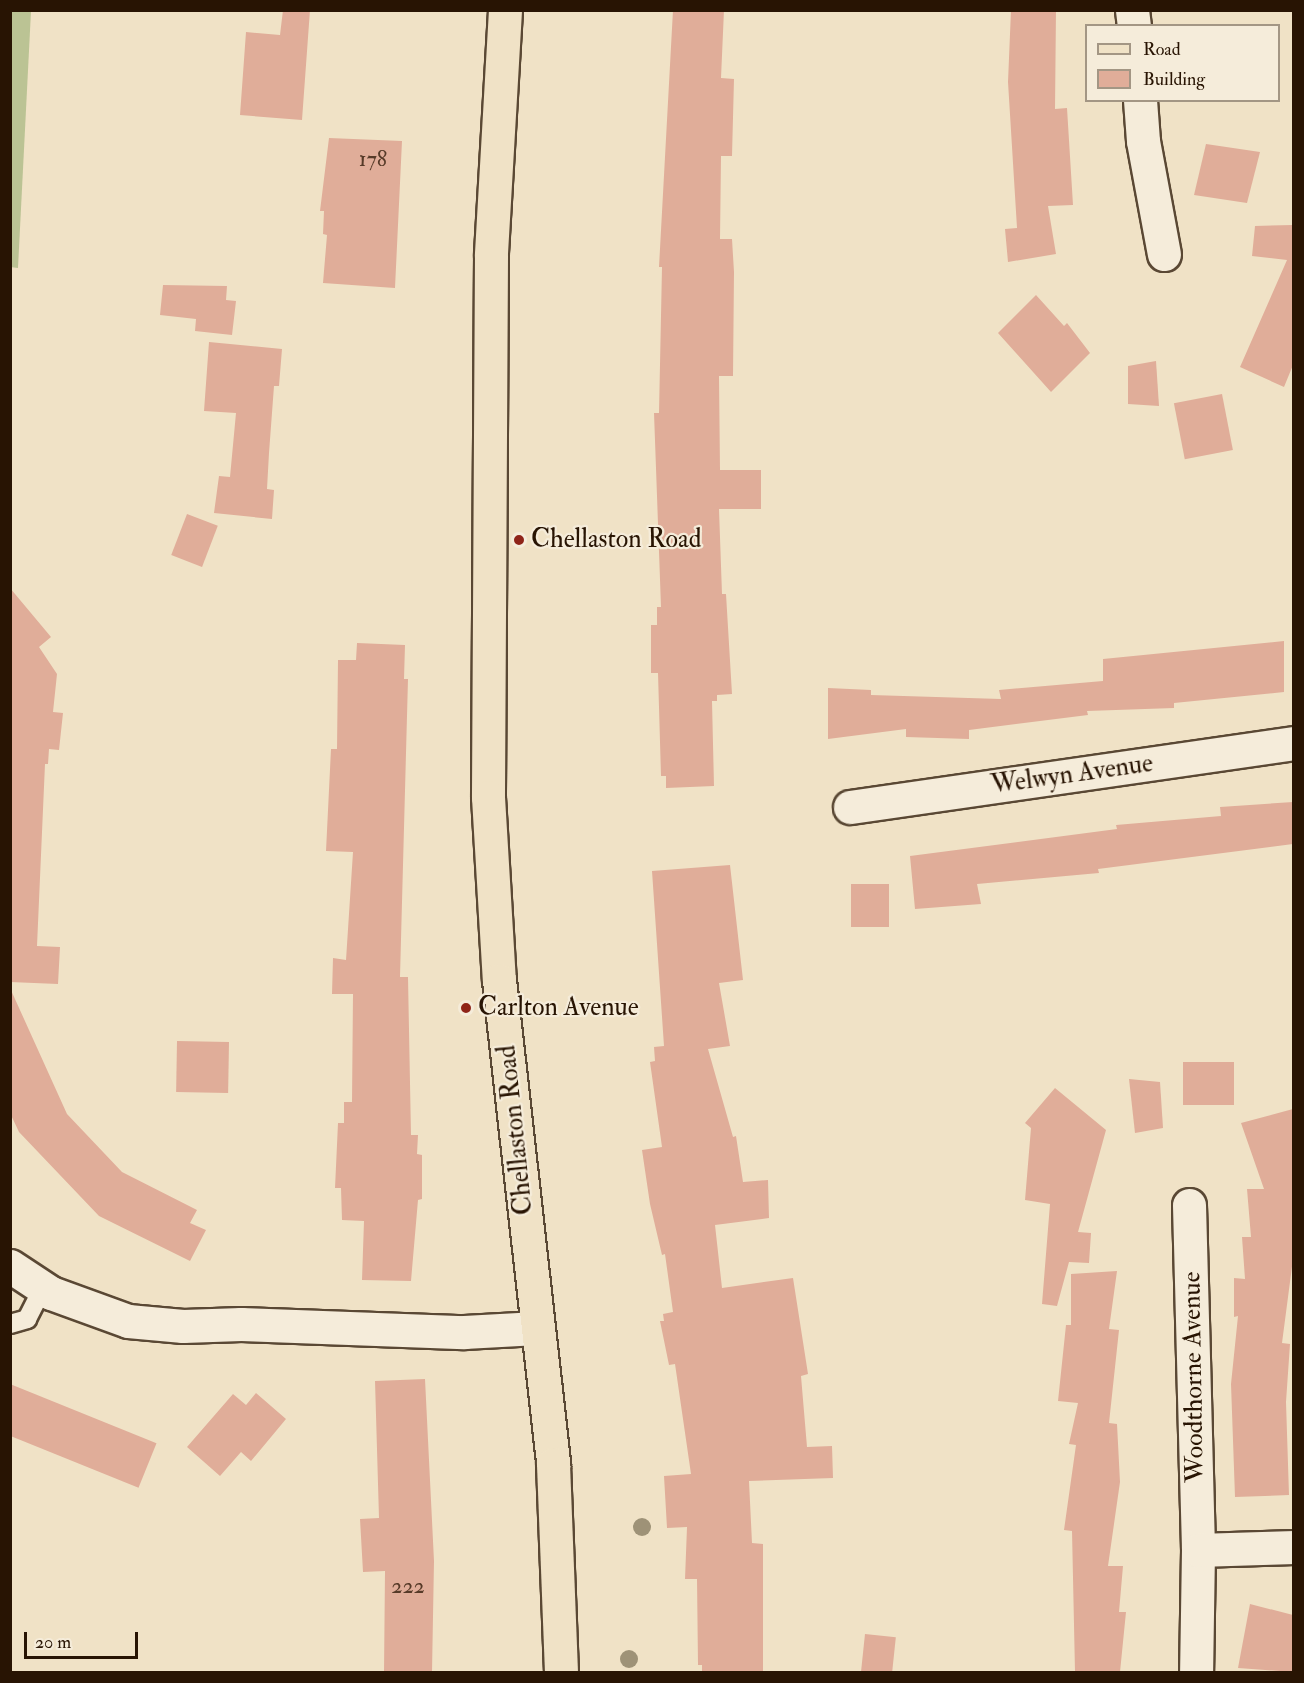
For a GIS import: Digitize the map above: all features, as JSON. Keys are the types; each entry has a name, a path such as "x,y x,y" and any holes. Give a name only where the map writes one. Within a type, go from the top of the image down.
{"main road":[{"name":"Chellaston Road","path":"505,10 491,256 488,798 499,980 553,1464 561,1672"}],"street":[{"path":"1140,102 1143,141 1164,254"},
{"name":"Welwyn Avenue","path":"850,807 1293,743"},
{"name":"Woodthorne Avenue","path":"1189,1205 1198,1550 1196,1672"},
{"path":"10,1266 44,1288 128,1322 183,1326 241,1324 464,1332 537,1328"},
{"path":"1198,1550 1293,1547"}],"lane":[{"path":"10,1324 27,1319 44,1288"}],"green space":[{"path":"11,10 31,11 18,268 10,267"}],"building":[{"path":"283,10 310,10 302,120 240,115 246,32 280,35"},
{"path":"673,10 724,10 721,78 734,79 732,156 721,156 720,239 732,239 734,272 733,376 719,376 720,470 761,470 761,509 719,509 722,594 726,594 732,694 717,695 717,701 712,701 714,786 666,788 666,776 661,776 658,673 651,673 651,625 657,625 657,607 661,607 654,413 659,413 662,267 659,267"},
{"path":"1011,10 1056,10 1055,109 1067,108 1073,205 1048,206 1056,254 1008,262 1005,229 1017,228 1008,82"},
{"path":"329,138 402,141 395,288 323,283 327,235 323,234 324,211 320,211"},
{"path":"1206,144 1260,152 1247,203 1194,195"},
{"path":"1293,225 1293,365 1284,387 1240,367 1287,260 1252,256 1255,226"},
{"path":"163,285 227,286 226,300 236,301 232,335 195,331 196,319 160,315"},
{"path":"1036,295 1064,326 1067,323 1090,353 1051,392 998,333"},
{"path":"209,342 282,349 279,386 274,386 269,453 267,489 274,490 272,519 214,513 219,476 230,477 236,413 204,411"},
{"path":"1156,361 1159,406 1128,404 1128,366"},
{"path":"1222,394 1233,450 1185,459 1174,403"},
{"path":"187,514 218,526 202,567 171,555"},
{"path":"10,588 51,637 39,647 57,674 53,712 63,713 59,750 49,749 48,764 45,764 37,946 60,947 58,984 10,982"},
{"path":"1284,641 1284,692 1174,703 1174,708 1087,711 1088,715 969,730 969,739 906,737 906,729 828,739 828,688 871,690 871,695 1001,699 999,690 1103,681 1103,659"},
{"path":"357,643 405,645 404,679 408,679 400,977 408,977 411,1135 418,1135 417,1154 422,1155 422,1199 418,1200 411,1281 362,1280 364,1221 342,1220 341,1188 335,1188 338,1123 344,1123 344,1102 352,1102 353,994 332,994 333,958 346,960 353,852 326,851 331,749 337,749 338,660 356,660"},
{"path":"1293,802 1293,844 1098,869 1099,873 977,884 981,904 915,909 910,856 1117,829 1116,825 1221,816 1220,807"},
{"path":"730,865 743,980 719,983 730,1046 708,1049 733,1137 736,1136 743,1182 768,1180 769,1218 715,1225 722,1288 793,1278 808,1374 801,1376 807,1447 832,1446 833,1478 749,1481 752,1543 763,1544 763,1672 702,1672 702,1665 698,1665 697,1579 685,1579 687,1527 667,1528 664,1476 691,1474 675,1364 669,1365 660,1321 664,1321 663,1314 673,1312 665,1254 662,1255 650,1204 642,1150 662,1147 650,1062 655,1061 654,1047 664,1046 652,871"},
{"path":"851,884 889,884 889,927 851,927"},
{"path":"10,988 67,1114 122,1172 197,1210 190,1223 206,1230 190,1261 99,1216 19,1132 10,1113"},
{"path":"177,1041 229,1042 228,1093 176,1092"},
{"path":"1183,1062 1234,1062 1234,1105 1183,1105"},
{"path":"1129,1079 1160,1082 1163,1128 1135,1133"},
{"path":"1055,1088 1106,1130 1078,1232 1091,1233 1089,1263 1069,1262 1057,1306 1042,1304 1050,1204 1025,1200 1031,1128 1025,1123"},
{"path":"1293,1109 1293,1259 1282,1343 1290,1344 1286,1402 1289,1495 1235,1497 1231,1384 1238,1316 1234,1317 1234,1278 1245,1279 1242,1237 1251,1237 1247,1189 1264,1189 1241,1123"},
{"path":"1117,1271 1109,1329 1119,1330 1109,1423 1117,1424 1120,1482 1108,1566 1123,1566 1119,1612 1126,1612 1120,1672 1075,1672 1072,1531 1064,1530 1076,1445 1069,1444 1078,1403 1058,1401 1066,1325 1071,1325 1071,1274"},
{"path":"425,1379 434,1561 432,1672 384,1672 385,1571 363,1572 360,1519 379,1518 375,1381"},
{"path":"10,1384 156,1443 139,1488 10,1436"},
{"path":"256,1393 286,1419 251,1461 241,1452 220,1476 187,1447 233,1394 246,1405"},
{"path":"1250,1604 1293,1615 1293,1672 1238,1668"},
{"path":"865,1634 896,1637 892,1672 861,1672"}],"place":[{"name":"Chellaston Road","path":"519,540"},
{"name":"Carlton Avenue","path":"466,1008"}]}
